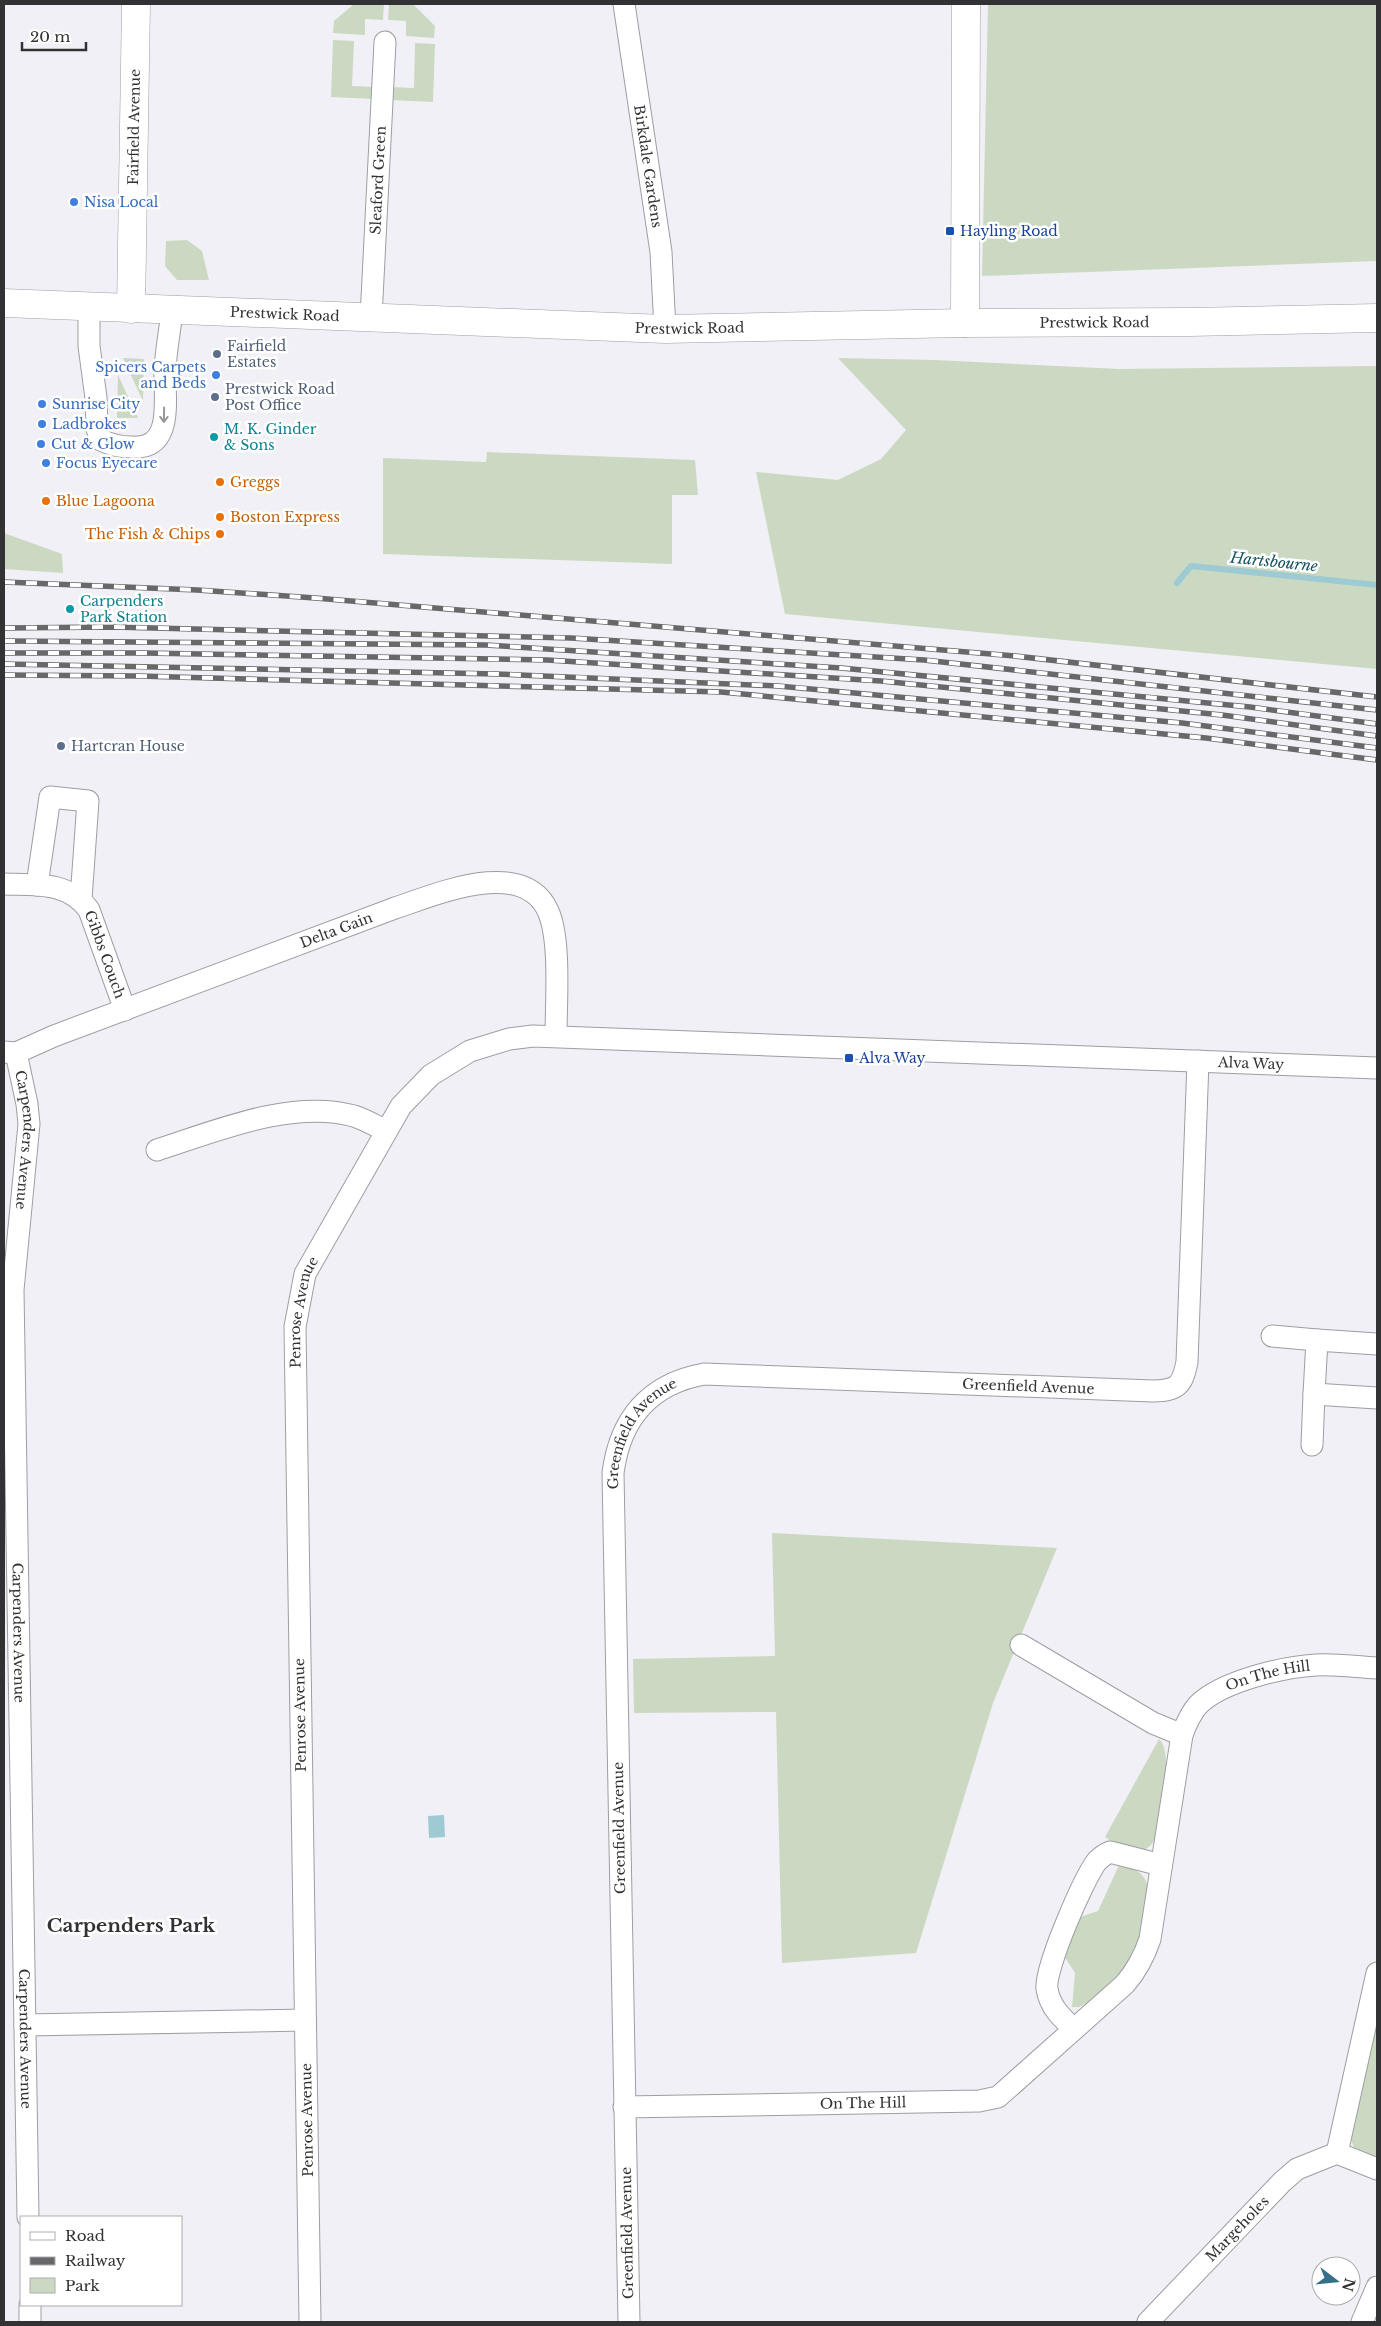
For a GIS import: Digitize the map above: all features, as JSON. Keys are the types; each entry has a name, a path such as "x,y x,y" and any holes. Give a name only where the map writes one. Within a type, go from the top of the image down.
{"main road":[{"name":"Fairfield Avenue","path":"131,309 136,4"},
{"path":"965,322 966,4"},
{"name":"Prestwick Road","path":"4,303 665,329 965,322 1190,322 1377,318"}],"street":[{"name":"Birkdale Gardens","path":"624,4 660,252 665,329"},
{"name":"Sleaford Green","path":"371,318 385,42"},
{"path":"89,307 89,346 96,398 97,429 101,440 113,446 137,448 149,446 157,440 164,425 165,365 172,310"},
{"name":"Gibbs Couch","path":"37,886 50,797 88,801 81,899"},
{"name":"Delta Gain","path":"10,1052 395,908 445,892 487,883 506,882 523,886 532,891 548,911 553,932 555,958 556,1036"},
{"name":"Gibbs Couch","path":"4,884 37,886 68,891 81,899 89,910 125,1010"},
{"name":"Alva Way","path":"556,1036 1377,1068"},
{"name":"Penrose Avenue","path":"310,2322 295,1327 305,1274 386,1131 401,1106 414,1090 431,1075 470,1051 509,1039 556,1036"},
{"name":"Carpenders Avenue","path":"10,1052 27,1104 29,1124 13,1290 28,2216"},
{"name":"Greenfield Avenue","path":"629,2322 613,1473 615,1455 629,1423 650,1397 671,1384 704,1374 1153,1391 1174,1389 1180,1384 1187,1362 1198,1061"},
{"path":"157,1150 270,1116 294,1112 322,1112 354,1116 386,1131"},
{"path":"1272,1336 1377,1344"},
{"path":"1312,1445 1317,1340"},
{"path":"1314,1394 1377,1398"},
{"path":"1020,1645 1152,1723 1182,1735"},
{"name":"On The Hill","path":"624,2107 989,2100 1006,2090 1125,1984 1137,1970 1150,1940 1182,1735 1188,1718 1197,1707 1206,1698 1235,1683 1316,1665 1377,1668"},
{"path":"1074,2029 1056,2012 1050,2001 1047,1976 1064,1927 1094,1866 1104,1854 1110,1852 1161,1865"},
{"path":"1377,1973 1337,2153 1377,2168"},
{"path":"25,2025 305,2020"},
{"name":"Margeholes","path":"1148,2322 1282,2182 1297,2169 1337,2153"},
{"path":"1362,2322 1377,2287"},
{"path":"30,2306 30,2322"}],"green space":[{"path":"354,4 384,4 383,20 365,19 365,35 333,33 334,21"},
{"path":"389,4 413,4 435,26 434,38 406,36 406,21 388,20"},
{"path":"988,4 1377,4 1377,261 982,276"},
{"path":"333,40 354,41 352,86 375,87 374,99 331,97"},
{"path":"415,43 435,44 433,102 390,100 390,87 414,88"},
{"path":"187,240 202,251 209,280 177,280 165,266 166,241"},
{"path":"123,358 144,359 143,401"},
{"path":"838,358 934,360 1119,369 1377,366 1377,669 785,614 756,472 838,480 881,459 906,430"},
{"path":"118,375 138,418 117,418"},
{"path":"487,452 695,460 698,495 672,495 672,564 383,554 383,458 486,462"},
{"path":"4,533 62,554 63,573 4,569"},
{"path":"772,1533 1057,1548 993,1703 916,1953 782,1963 776,1712 634,1713 633,1659 775,1656"},
{"path":"1159,1739 1166,1757 1163,1804 1154,1840 1150,1846 1140,1852 1114,1843 1105,1837"},
{"path":"1120,1863 1138,1872 1147,1883 1148,1889 1141,1935 1125,1971 1090,2002 1079,2007 1072,2007 1075,1973 1062,1953 1077,1918 1098,1911"},
{"path":"1377,2016 1377,2164 1360,2155 1351,2139"}],"water":[{"path":"444,1815 445,1837 429,1838 428,1816"}],"waterway":[{"name":"Hartsbourne","path":"1177,583 1191,566 1377,585"}],"railway":[{"path":"4,582 197,590 315,598 1015,656 1377,697"},
{"path":"4,628 112,627 571,638 924,660 1377,710"},
{"path":"4,641 486,645 841,668 1250,707 1377,724"},
{"path":"4,653 144,653 547,660 881,681 1222,715 1377,736"},
{"path":"4,664 497,674 778,686 1182,723 1377,748"},
{"path":"4,675 138,676 721,692 1206,738 1377,760"}],"place":[{"name":"Nisa Local","path":"74,202"},
{"name":"Hayling Road","path":"950,231"},
{"name":"Fairfield Estates","path":"217,354"},
{"name":"Spicers Carpets and Beds","path":"216,375"},
{"name":"Prestwick Road Post Office","path":"215,397"},
{"name":"Sunrise City","path":"42,404"},
{"name":"Ladbrokes","path":"42,424"},
{"name":"M. K. Ginder & Sons","path":"214,437"},
{"name":"Cut & Glow","path":"41,444"},
{"name":"Focus Eyecare","path":"46,463"},
{"name":"Greggs","path":"220,482"},
{"name":"Blue Lagoona","path":"46,501"},
{"name":"Boston Express","path":"220,517"},
{"name":"The Fish & Chips","path":"220,534"},
{"name":"Carpenders Park Station","path":"70,609"},
{"name":"Hartcran House","path":"61,746"},
{"name":"Alva Way","path":"849,1058"}],"district":[{"name":"Carpenders Park","path":"131,1925"}]}
